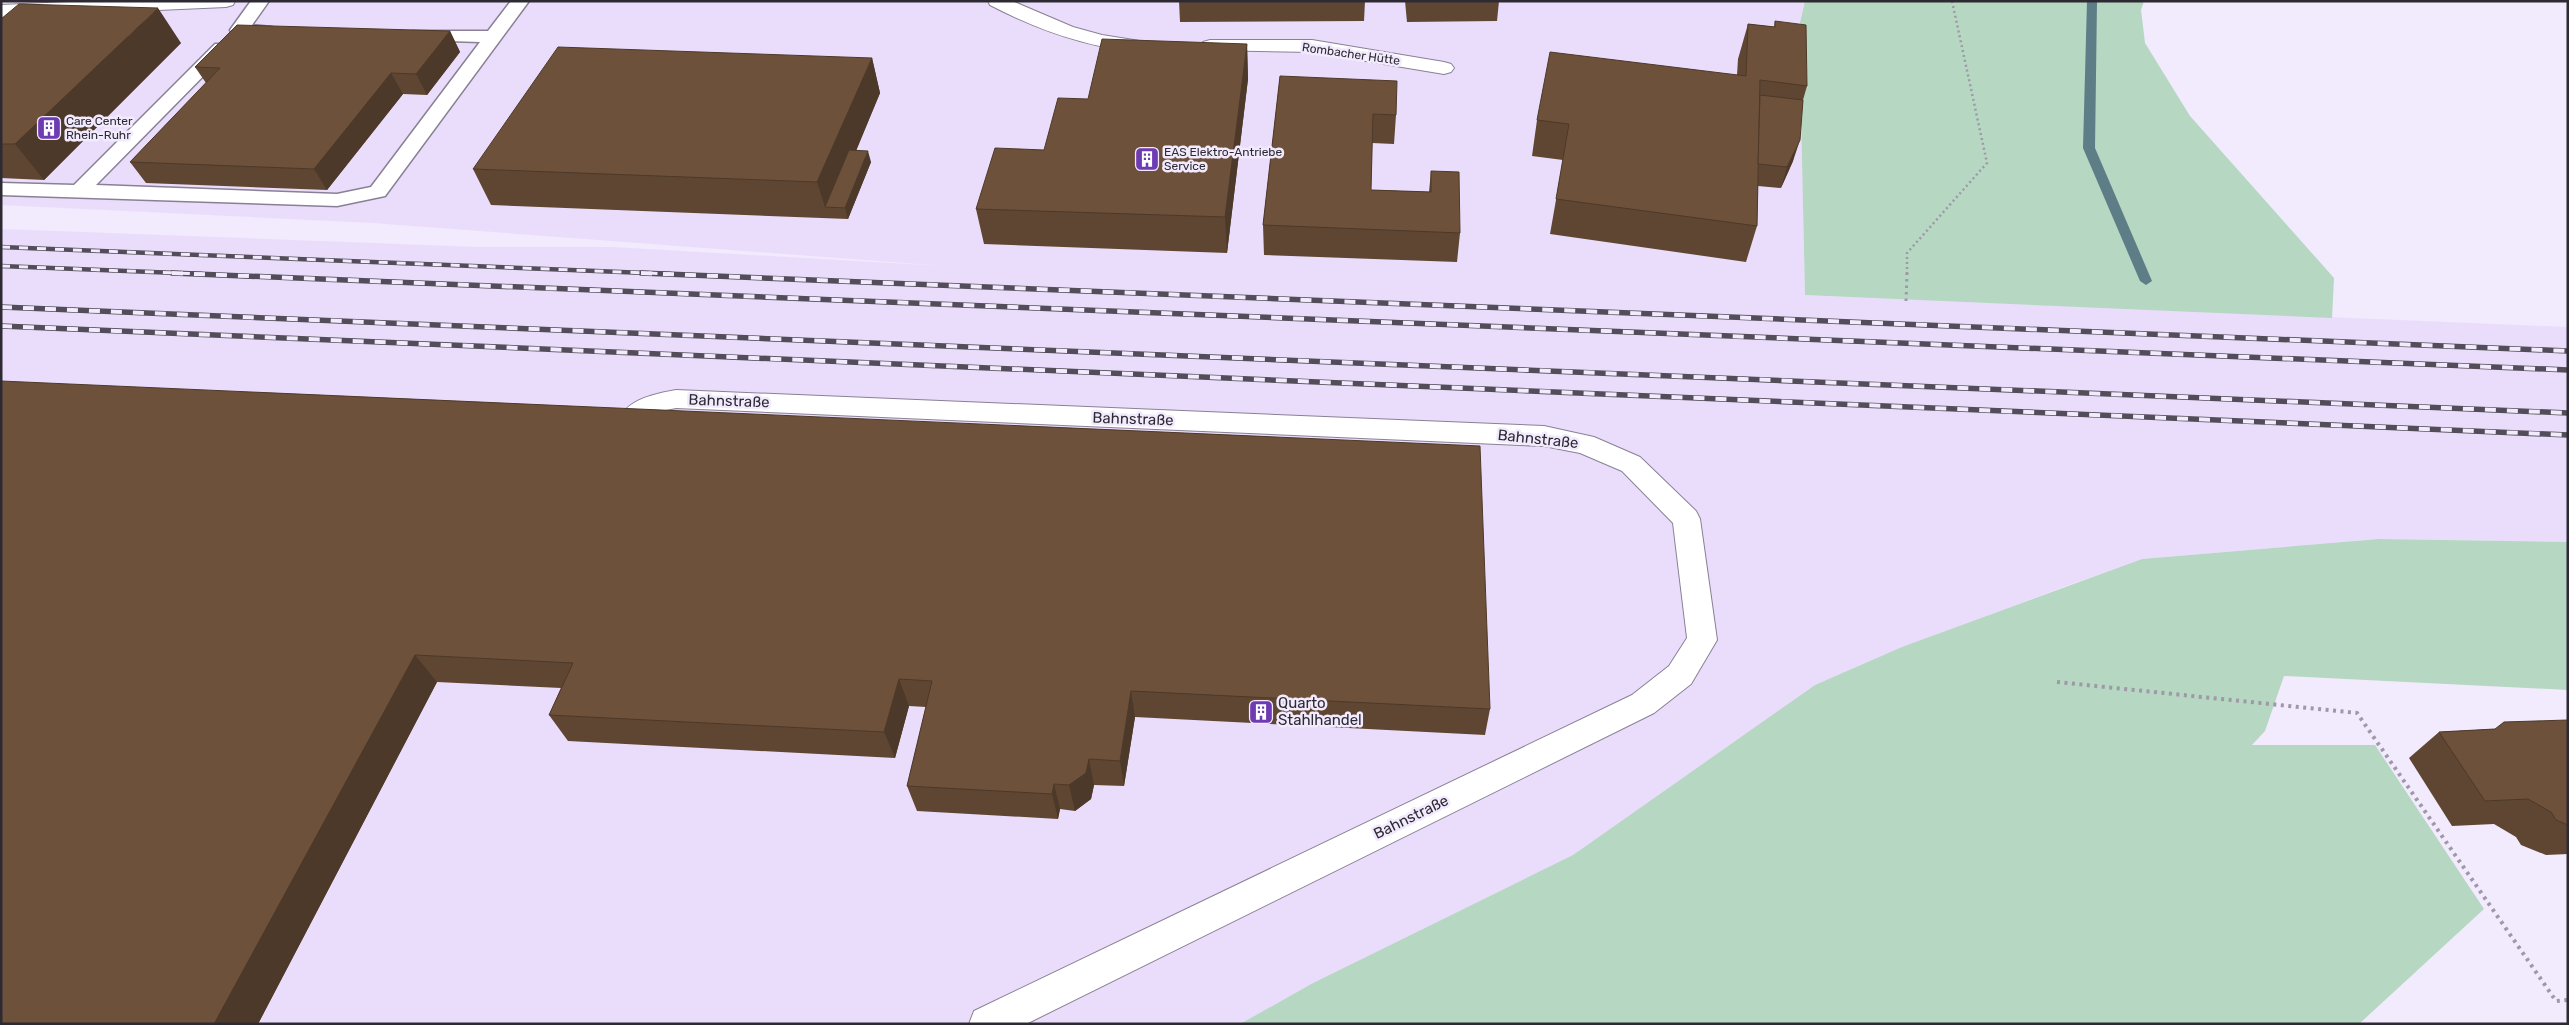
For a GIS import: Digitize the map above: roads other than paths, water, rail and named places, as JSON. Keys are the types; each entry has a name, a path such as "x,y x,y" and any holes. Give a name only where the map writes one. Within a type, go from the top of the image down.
{"street":[{"path":"1,11 226,1"},
{"path":"997,1 1036,22 1089,39 1118,45 1162,46"},
{"name":"Rombacher Hütte","path":"1192,46 1312,46 1444,68"},
{"name":"Bahnstraße","path":"619,437 628,419 636,410 653,403 676,399 1544,436 1585,444 1630,464 1686,519 1702,640 1680,675 1643,704 987,1024"}],"lane":[{"path":"79,191 239,30 260,1"},
{"path":"1,189 337,200 378,192 520,1"},
{"path":"12,28 29,10"},
{"path":"239,30 288,31"},
{"path":"405,35 493,37"}],"waterway":[{"path":"2092,1 2089,148 2146,281"}],"railway":[{"path":"1,247 671,274"},
{"path":"1,266 202,274"},
{"path":"172,273 2568,370"},
{"path":"641,273 2568,351"},
{"path":"1,307 2568,413"},
{"path":"1,326 2568,435"}],"place":[{"name":"Care Center Rhein-Ruhr","path":"49,128"},
{"name":"EAS Elektro-Antriebe Service","path":"1147,159"},
{"name":"Quarto Stahlhandel","path":"1261,712"}]}
